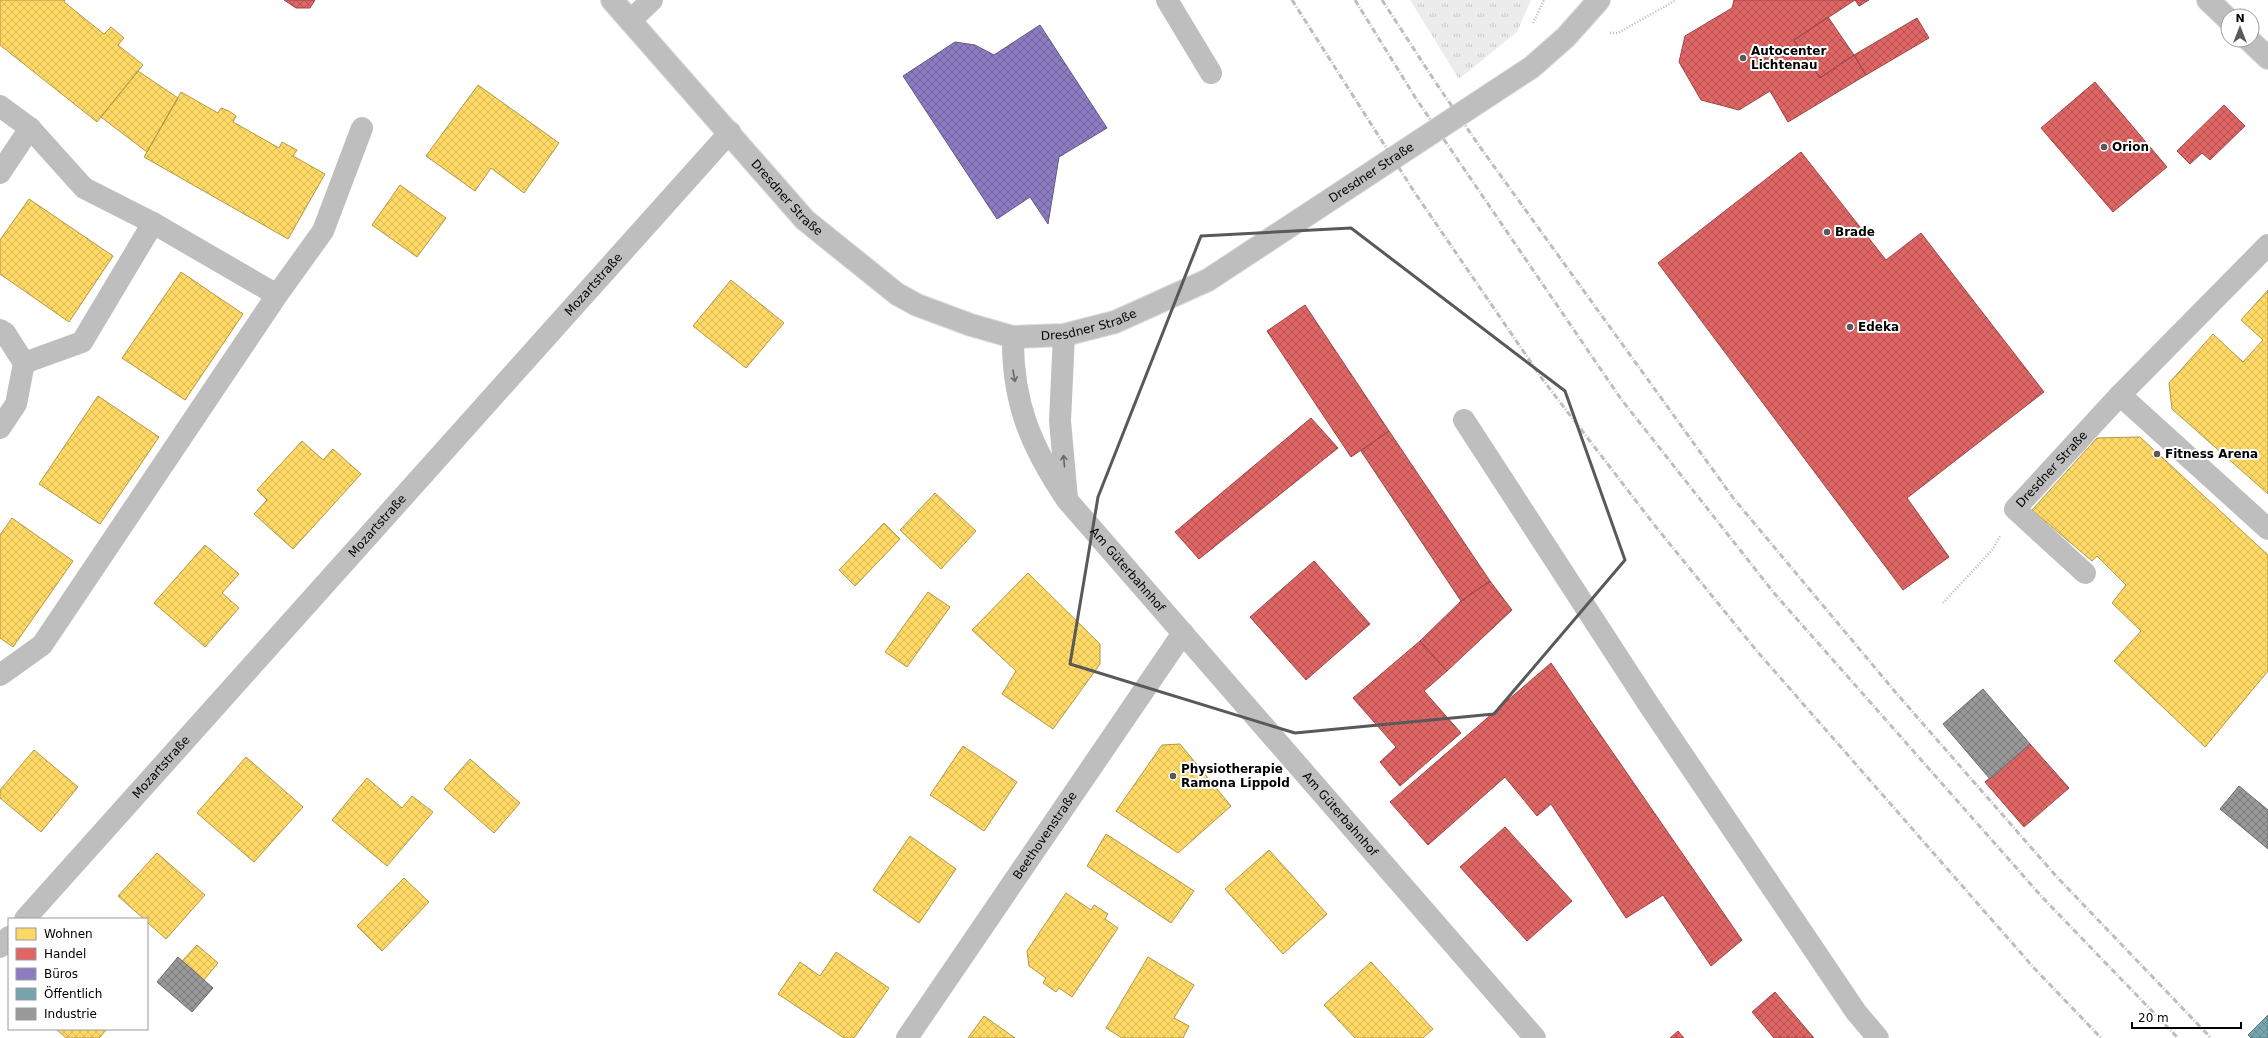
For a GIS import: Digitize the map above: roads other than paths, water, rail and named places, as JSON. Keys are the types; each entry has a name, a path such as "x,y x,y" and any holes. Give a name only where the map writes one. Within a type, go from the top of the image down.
{"street":[{"name":"Dresdner Straße","path":"612,0 730,132 805,220 897,294 917,305 971,325 1012,337 1064,336 1115,322 1208,280 1532,67 1566,37 1599,0"},
{"path":"630,21 652,0"},
{"path":"1167,0 1212,73"},
{"path":"2208,0 2220,11"},
{"path":"2258,48 2268,58"},
{"path":"0,106 30,128 84,188 153,223 277,296"},
{"path":"0,173 30,128"},
{"path":"0,675 42,645 277,296 323,231 362,128"},
{"name":"Mozartstraße","path":"26,918 730,132"},
{"path":"24,363 82,342 153,223"},
{"name":"Dresdner Straße","path":"2085,573 2015,509 2120,395 2268,245"},
{"path":"0,330 5,333 24,363 16,404 0,428"},
{"path":"1064,336 1060,421 1067,500"},
{"name":"Am Güterbahnhof","path":"1012,337 1012,365 1020,410 1046,470 1067,500 1535,1038"},
{"path":"2120,395 2268,529"},
{"path":"1464,420 1648,706 1856,1012 1878,1038"},
{"name":"Beethovenstraße","path":"907,1038 1183,633"},
{"path":"0,947 8,938"}],"railway":[{"path":"1292,0 1415,193 1543,380 1656,527 1756,650 2034,968 2101,1038"},
{"path":"1355,0 1415,97 1621,399 1774,593 2042,897 2178,1038"},
{"path":"1382,0 1480,147 1734,499 1897,694 2056,876 2211,1038"}],"place":[{"name":"Autocenter Lichtenau","path":"1743,58"},
{"name":"Orion","path":"2104,147"},
{"name":"Brade","path":"1827,232"},
{"name":"Edeka","path":"1850,327"},
{"name":"Fitness Arena","path":"2157,454"},
{"name":"Physiotherapie Ramona Lippold","path":"1173,776"}]}
